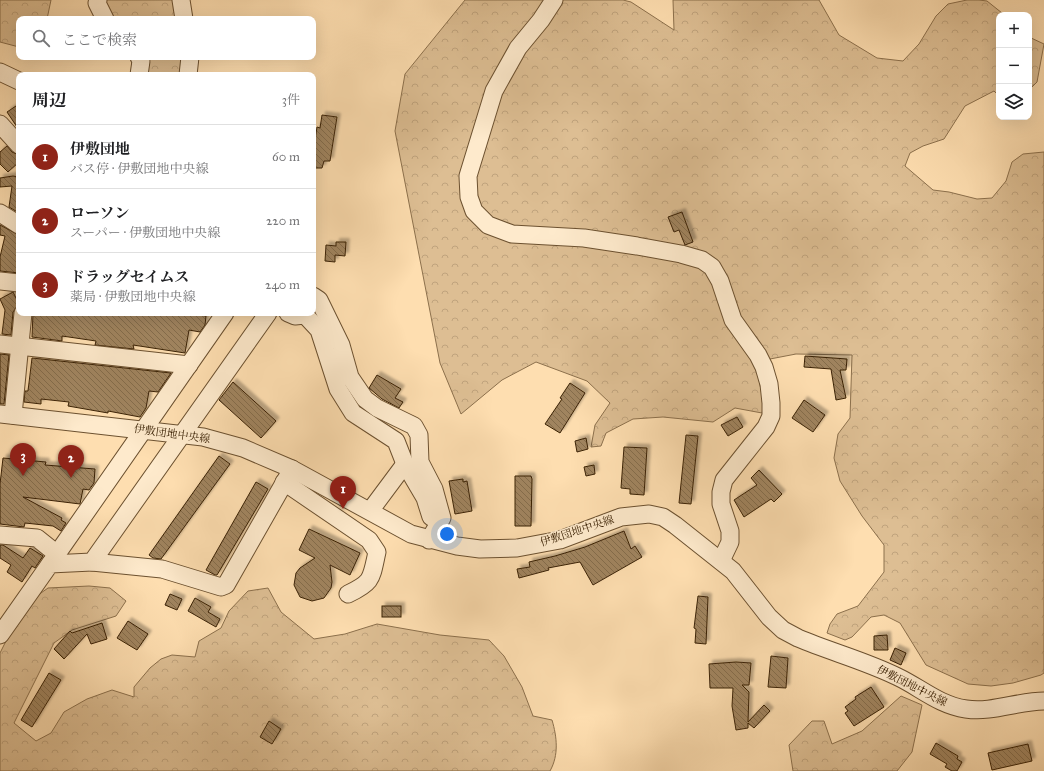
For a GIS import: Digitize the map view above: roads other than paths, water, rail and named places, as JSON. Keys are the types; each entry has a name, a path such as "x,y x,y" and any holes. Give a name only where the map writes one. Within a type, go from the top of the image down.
{"street":[{"path":"98,0 97,3 104,16"},
{"path":"181,0 184,16"},
{"path":"554,0 541,20 518,48 494,91 468,176 469,197 474,211 488,226 507,232 536,236 590,239 636,246 681,254 702,260 712,267 720,281 733,320 758,354 764,367 769,384 771,403 771,416 766,427 724,480 721,492 721,504 730,531 730,542 721,561"},
{"path":"139,72 141,60"},
{"path":"188,72 190,60"},
{"path":"0,72 16,79"},
{"path":"0,124 16,142"},
{"path":"0,213 16,223"},
{"path":"0,280 16,283"},
{"path":"316,298 320,300 341,345 350,377 365,399 377,408 414,426 419,435 420,462 434,489 442,518 432,534"},
{"path":"7,415 23,316"},
{"path":"0,634 223,316"},
{"path":"92,562 266,316"},
{"path":"306,316 319,330 336,383 353,413 396,441 405,464 425,498 432,534"},
{"path":"0,344 189,365"},
{"name":"伊敷団地中央線","path":"7,415 143,429 203,437 243,448 288,475 370,511 411,534 432,534 480,549 517,548 560,540 621,517 650,514 663,517 676,524 721,561 743,582 769,617 783,630 820,648 899,677 935,699 967,709 983,710 1044,701"},
{"path":"370,511 405,464"},
{"path":"0,535 37,538 53,559 162,569 221,587 226,585 288,475 369,540 377,552 373,572 366,585 348,594"}],"place":[{"name":"ドラッグセイムス","path":"23,476"},
{"name":"ローソン","path":"71,478"},
{"name":"伊敷団地","path":"343,509"}]}
